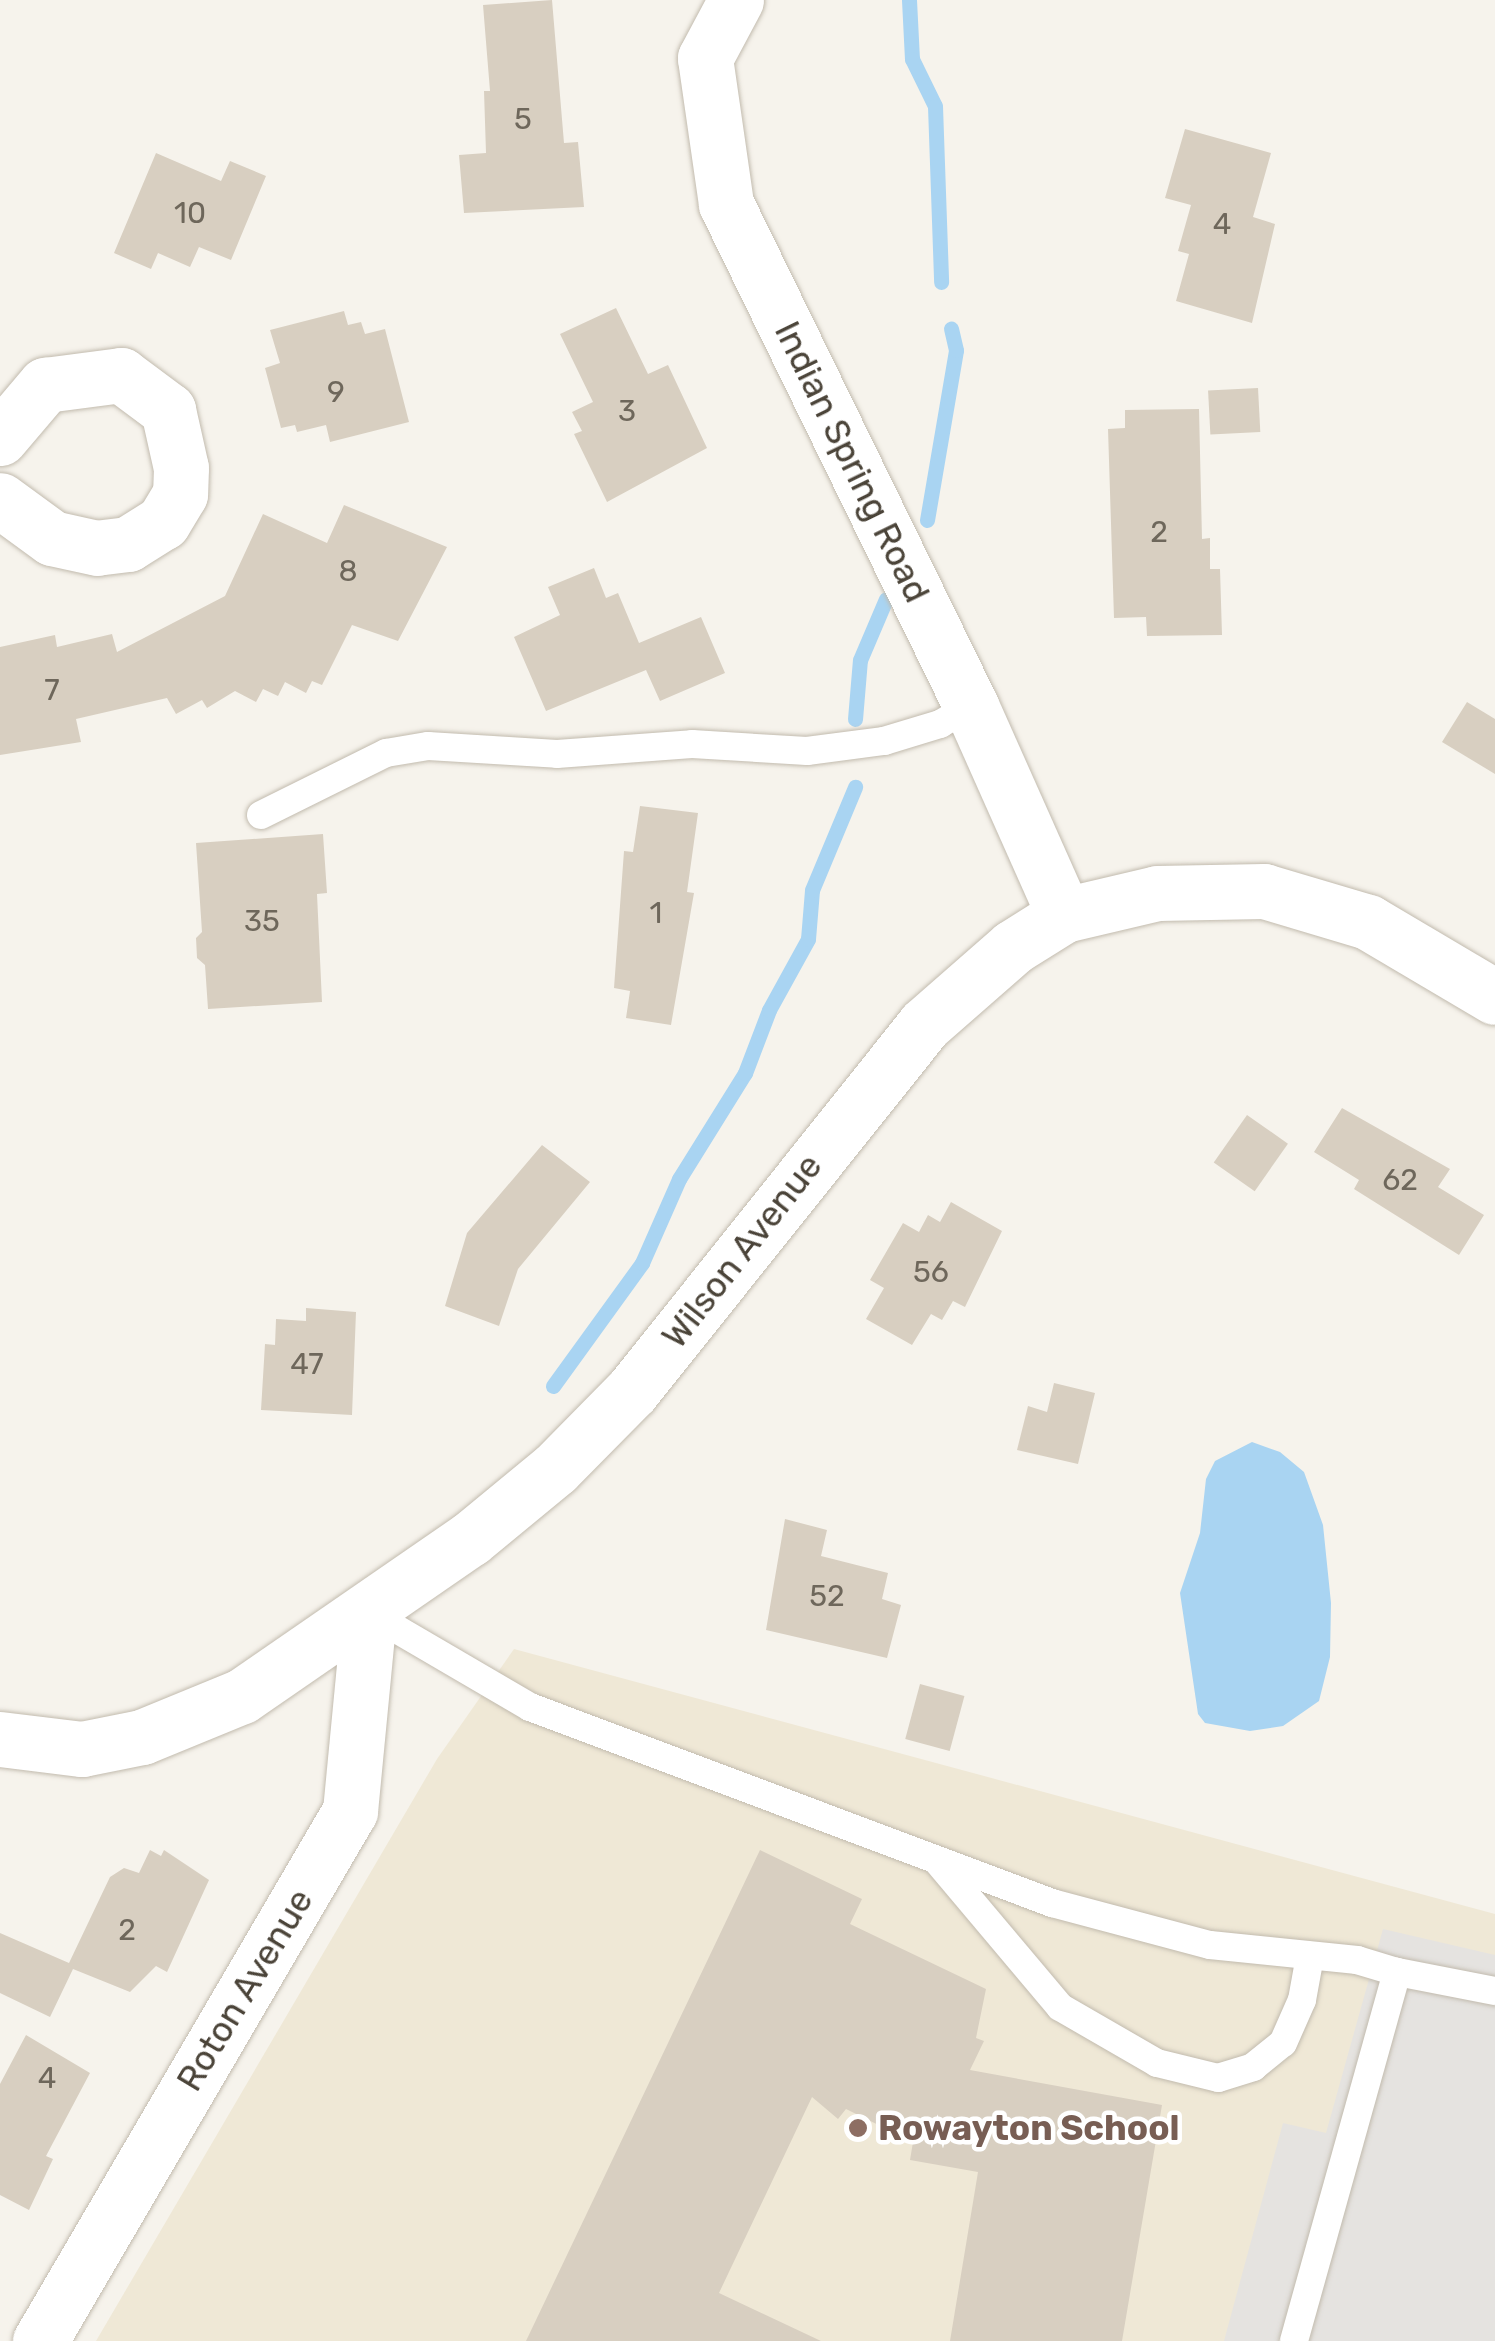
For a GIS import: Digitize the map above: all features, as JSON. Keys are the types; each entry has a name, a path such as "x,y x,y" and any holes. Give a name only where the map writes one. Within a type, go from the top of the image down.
{"street":[{"name":"Indian Spring Road","path":"736,0 705,58 726,204 971,706 1064,916"},
{"path":"0,438 45,385 121,375 168,410 181,468 180,494 163,522 128,544 97,548 52,538 0,500"},
{"name":"Wilson Avenue","path":"0,1740 82,1749 142,1737 242,1696 369,1613 555,1469 632,1391 924,1024 1013,947 1064,916 1157,893 1264,891 1368,922 1495,997"},
{"name":"Roton Avenue","path":"40,2341 350,1812 369,1613"}],"lane":[{"path":"260,815 386,753 428,746 557,754 692,744 807,751 884,741 940,724 971,706"},
{"path":"369,1613 530,1707 1052,1903 1210,1945 1310,1956 1495,1991"},
{"path":"934,1857 1060,2007 1157,2063 1218,2078 1253,2067 1283,2042 1302,2000 1310,1956"},
{"path":"1294,2341 1396,1972"}],"shaded area":[{"name":"Rowayton School","path":"514,1649 1495,1914 1495,2341 96,2341 437,1759"},
{"path":"1383,1929 1495,1955 1495,2341 1224,2341 1283,2123 1326,2133"}],"water":[{"path":"1252,1442 1280,1452 1304,1472 1323,1525 1331,1603 1330,1657 1319,1701 1283,1726 1250,1731 1205,1723 1198,1714 1180,1593 1200,1533 1206,1479 1215,1461"}],"building":[{"path":"552,0 564,143 578,142 584,207 464,213 459,155 486,153 484,91 490,91 483,5"},
{"path":"1185,129 1271,153 1253,217 1275,224 1252,323 1176,301 1189,254 1178,251 1191,205 1165,198"},
{"path":"156,153 221,181 230,161 266,176 231,260 199,247 190,267 158,253 151,269 114,253"},
{"path":"616,308 648,374 668,365 707,448 607,502 574,434 582,431 572,412 593,402 560,334"},
{"path":"344,311 348,325 361,322 365,334 385,329 409,422 330,442 326,425 297,432 295,425 281,428 265,368 280,363 270,330"},
{"path":"1258,388 1260,432 1210,435 1208,391"},
{"path":"1199,409 1202,539 1210,538 1210,569 1220,569 1222,635 1147,636 1146,617 1114,618 1108,429 1125,428 1125,410"},
{"path":"344,505 447,547 398,641 352,625 322,685 312,681 306,693 285,682 278,696 263,689 256,702 235,691 207,708 202,700 176,714 167,698 76,719 81,742 0,755 0,647 55,635 57,647 112,634 117,652 225,596 263,514 327,543"},
{"path":"594,568 606,598 618,593 639,643 701,617 725,673 660,701 646,670 546,711 514,637 560,615 548,587"},
{"path":"1467,702 1495,719 1495,774 1442,742"},
{"path":"640,806 698,813 687,892 694,893 671,1025 626,1018 630,991 614,988 624,851 633,852"},
{"path":"323,834 327,893 317,894 322,1002 208,1009 205,965 197,958 196,938 202,932 196,843"},
{"path":"1342,1108 1450,1169 1438,1187 1484,1215 1459,1255 1354,1189 1359,1180 1314,1152"},
{"path":"1247,1115 1288,1144 1255,1191 1214,1163"},
{"path":"542,1145 590,1182 518,1269 499,1326 445,1306 467,1233"},
{"path":"951,1202 1002,1231 965,1307 953,1301 942,1320 931,1314 912,1345 866,1319 884,1288 870,1280 903,1223 919,1232 928,1215 940,1222"},
{"path":"306,1308 356,1312 352,1415 261,1410 265,1344 275,1345 276,1319 306,1321"},
{"path":"1054,1383 1095,1393 1078,1464 1017,1450 1028,1406 1047,1412"},
{"path":"785,1519 827,1530 821,1556 888,1573 882,1599 901,1605 887,1658 766,1630"},
{"path":"920,1684 964,1696 950,1751 905,1739"},
{"path":"150,1850 161,1856 164,1850 209,1880 167,1972 156,1966 130,1992 73,1969 50,2017 0,1993 0,1933 69,1963 110,1877 124,1868 139,1873"},
{"path":"760,1850 862,1899 850,1924 986,1989 976,2038 984,2041 970,2070 1162,2105 1122,2341 950,2341 978,2172 910,2160 913,2142 846,2109 838,2119 812,2097 719,2293 821,2341 526,2341"},
{"path":"26,2035 90,2073 46,2156 53,2159 29,2210 0,2195 0,2084"}],"waterway":[{"path":"909,0 912,59 935,106 941,282"},
{"path":"927,520 956,350 951,329"},
{"path":"855,719 860,660 886,599"},
{"path":"553,1386 642,1263 679,1179 745,1073 769,1010 808,939 812,890 855,787"}],"place":[{"name":"Rowayton School","path":"858,2128"}]}
